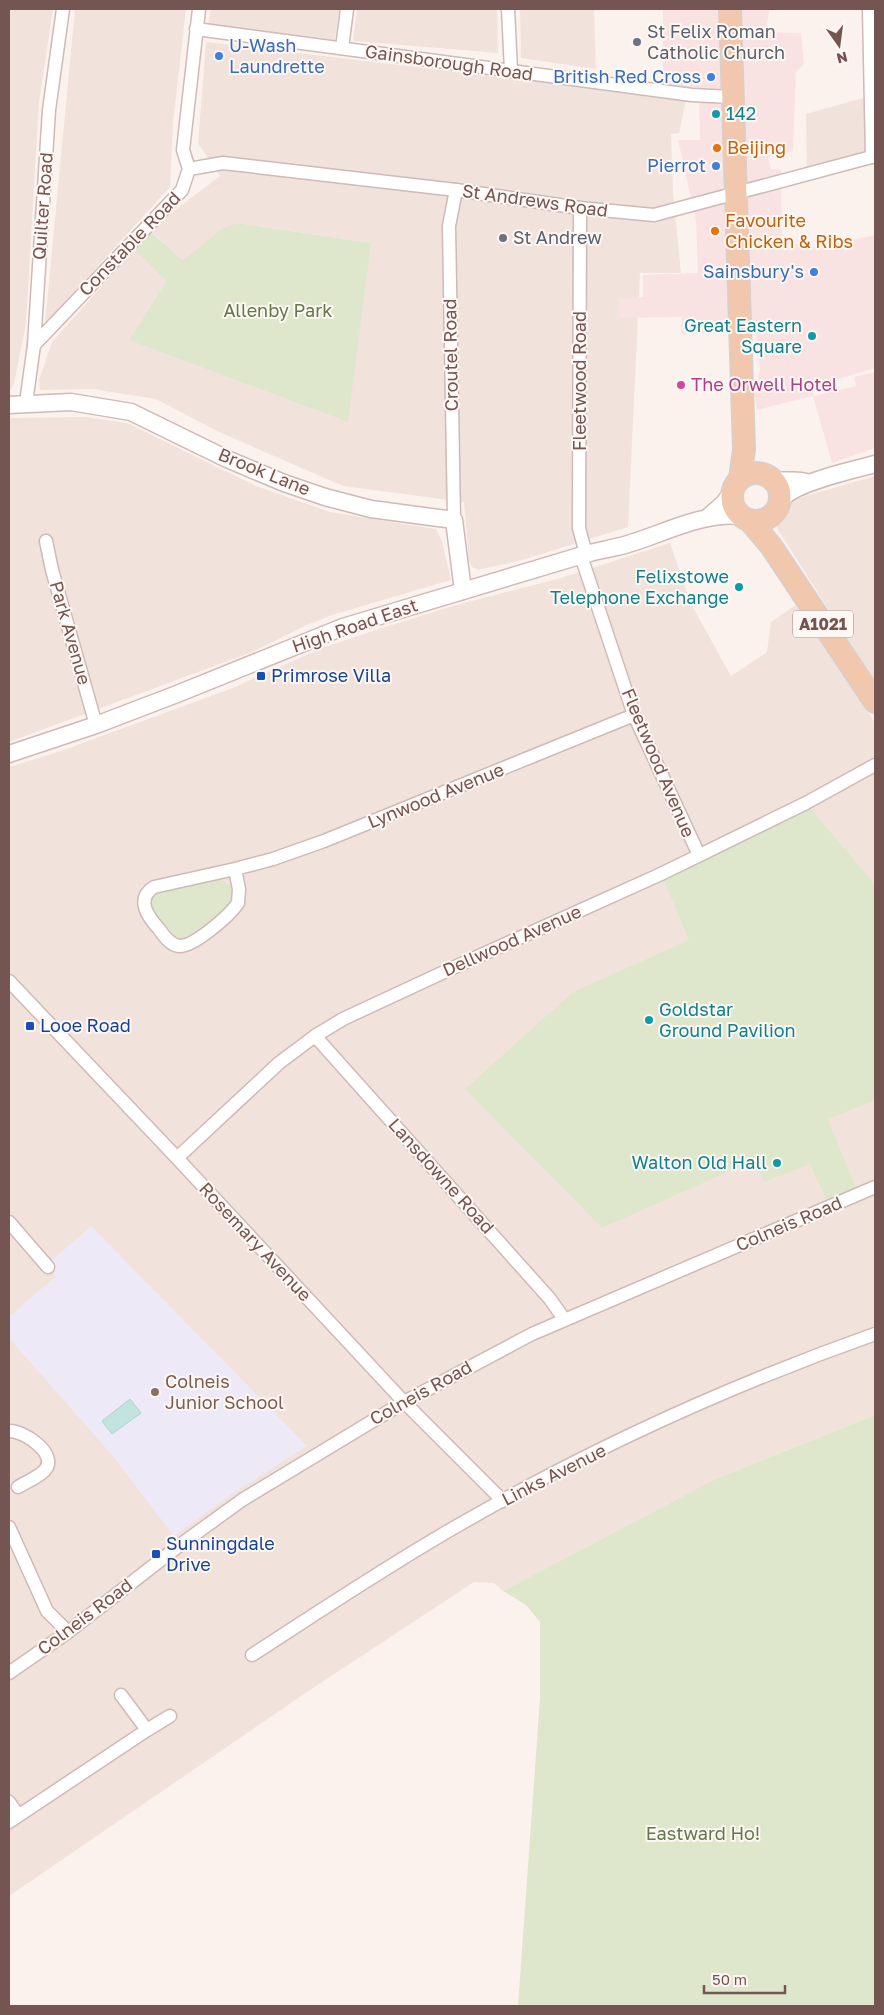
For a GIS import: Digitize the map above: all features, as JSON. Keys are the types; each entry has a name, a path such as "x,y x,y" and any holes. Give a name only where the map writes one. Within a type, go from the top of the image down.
{"main road":[{"name":"A1021","path":"730,9 731,97 744,449 736,486 734,508 746,518 771,546 875,702"},
{"path":"744,449 779,490 770,524 771,546"},
{"path":"736,486 754,473 767,476"},
{"path":"746,518 761,521 776,507"}],"street":[{"name":"Quilter Road","path":"26,403 34,345 48,110 63,9"},
{"path":"189,169 183,150 199,9"},
{"path":"342,48 347,9"},
{"path":"508,9 510,71"},
{"path":"869,9 874,156"},
{"name":"Gainsborough Road","path":"196,29 692,95 731,97"},
{"name":"St Andrews Road","path":"189,169 223,163 456,190 580,208 654,215 874,156"},
{"name":"Constable Road","path":"34,345 182,190 189,169"},
{"name":"Croutel Road","path":"454,520 449,226 456,190"},
{"name":"Fleetwood Road","path":"580,208 579,528 584,555"},
{"name":"Brook Lane","path":"9,405 71,402 131,412 227,459 284,483 325,497 371,509 454,520"},
{"path":"776,507 787,494 809,482 875,464"},
{"path":"767,476 788,482 802,480 809,482"},
{"name":"High Road East","path":"707,518 724,503 736,486"},
{"name":"High Road East","path":"9,754 96,725 178,694 343,627 584,555 627,544 707,518 733,515 746,518"},
{"path":"454,520 464,591"},
{"name":"Park Avenue","path":"46,541 52,570 96,725"},
{"name":"Fleetwood Avenue","path":"584,555 634,715 699,855"},
{"name":"Lynwood Avenue","path":"236,869 238,903 203,935 189,944 180,946 170,942 147,915 144,898 154,888 291,854 372,823 634,715"},
{"name":"Dellwood Avenue","path":"177,1158 279,1063 315,1036 374,1003 661,874 806,803 875,765"},
{"name":"Rosemary Avenue","path":"9,981 404,1402 503,1501"},
{"name":"Lansdowne Road","path":"315,1036 550,1299 564,1319"},
{"name":"Colneis Road","path":"9,1673 68,1632 180,1545 242,1500 404,1402 564,1319 875,1187"},
{"path":"9,1222 48,1266"},
{"name":"Links Avenue","path":"252,1655 413,1553 503,1501 608,1446 691,1407 806,1359 875,1334"},
{"path":"9,1430 30,1436 47,1458 45,1470 18,1487"},
{"path":"9,1527 47,1611 68,1632"},
{"path":"121,1695 147,1730"},
{"path":"9,1802 14,1819 170,1716"}],"shaded area":[{"path":"9,9 53,9 39,102 26,323 14,384 9,392"},
{"path":"75,9 186,9 173,123 170,187 45,324"},
{"path":"211,9 339,9 335,40 208,25"},
{"path":"357,9 497,9 498,53 353,41"},
{"path":"520,9 594,9 596,69 521,58"},
{"path":"663,9 791,9 769,11 766,32 801,33 804,64 796,72 793,151 768,157 771,169 781,170 782,241 816,248 875,235 875,368 811,387 814,396 856,386 854,377 875,372 875,448 832,463 813,396 757,410 754,394 760,370 756,334 731,332 681,334 682,317 620,318 618,299 643,297 643,275 698,273 696,220 678,140 700,140 699,89 663,84"},
{"path":"873,9 875,9 875,156 807,175 806,114 870,96"},
{"path":"206,42 686,99 679,133 671,134 673,193 681,273 640,273 628,527 522,560 478,570 472,567 469,561 464,502 343,486 217,431 156,399 93,389 40,390 39,380 52,342 135,249 166,281 129,340 368,259 371,243 238,223 223,229 183,260 149,230 220,176 198,143"},
{"path":"86,417 127,423 256,486 330,512 436,529 442,541 451,580 332,615 252,652 9,742 9,418"},
{"path":"875,476 875,683 777,528 777,521 792,500"},
{"path":"670,543 690,602 731,676 767,652 771,622 796,605 875,723 875,1415 717,1478 503,1591 494,1583 474,1582 310,1690 9,1896 9,767 61,751 230,689 322,648 456,605 561,578"},
{"name":"Colneis Junior School","path":"91,1226 307,1446 233,1493 174,1536 112,1455 9,1338 9,1317 56,1276 47,1265"}],"green space":[{"name":"Allenby Park","path":"238,223 371,243 348,422 129,340 166,281 129,244 145,227 183,260 223,228"},
{"path":"806,803 875,885 875,1100 828,1119 856,1188 827,1201 810,1164 764,1182 754,1160 602,1228 465,1089 573,992 689,940 661,874"},
{"path":"214,878 228,883 233,893 233,903 191,940 176,942 151,913 148,900 154,891"},
{"name":"Eastward Ho!","path":"875,1415 875,2006 518,2006 540,1698 540,1622 526,1605 503,1591 717,1478"}],"water":[{"path":"130,1399 141,1413 112,1434 102,1421"}],"place":[{"name":"St Felix Roman Catholic Church","path":"637,42"},
{"name":"U-Wash Laundrette","path":"219,56"},
{"name":"British Red Cross","path":"711,77"},
{"name":"142","path":"716,114"},
{"name":"Beijing","path":"717,148"},
{"name":"Pierrot","path":"716,166"},
{"name":"Favourite Chicken & Ribs","path":"715,231"},
{"name":"St Andrew","path":"503,238"},
{"name":"Sainsbury's","path":"814,272"},
{"name":"Great Eastern Square","path":"812,336"},
{"name":"The Orwell Hotel","path":"681,385"},
{"name":"Felixstowe Telephone Exchange","path":"739,587"},
{"name":"Primrose Villa","path":"261,676"},
{"name":"Goldstar Ground Pavilion","path":"649,1020"},
{"name":"Looe Road","path":"30,1026"},
{"name":"Walton Old Hall","path":"777,1163"},
{"name":"Colneis Junior School","path":"155,1392"},
{"name":"Sunningdale Drive","path":"156,1554"}]}
